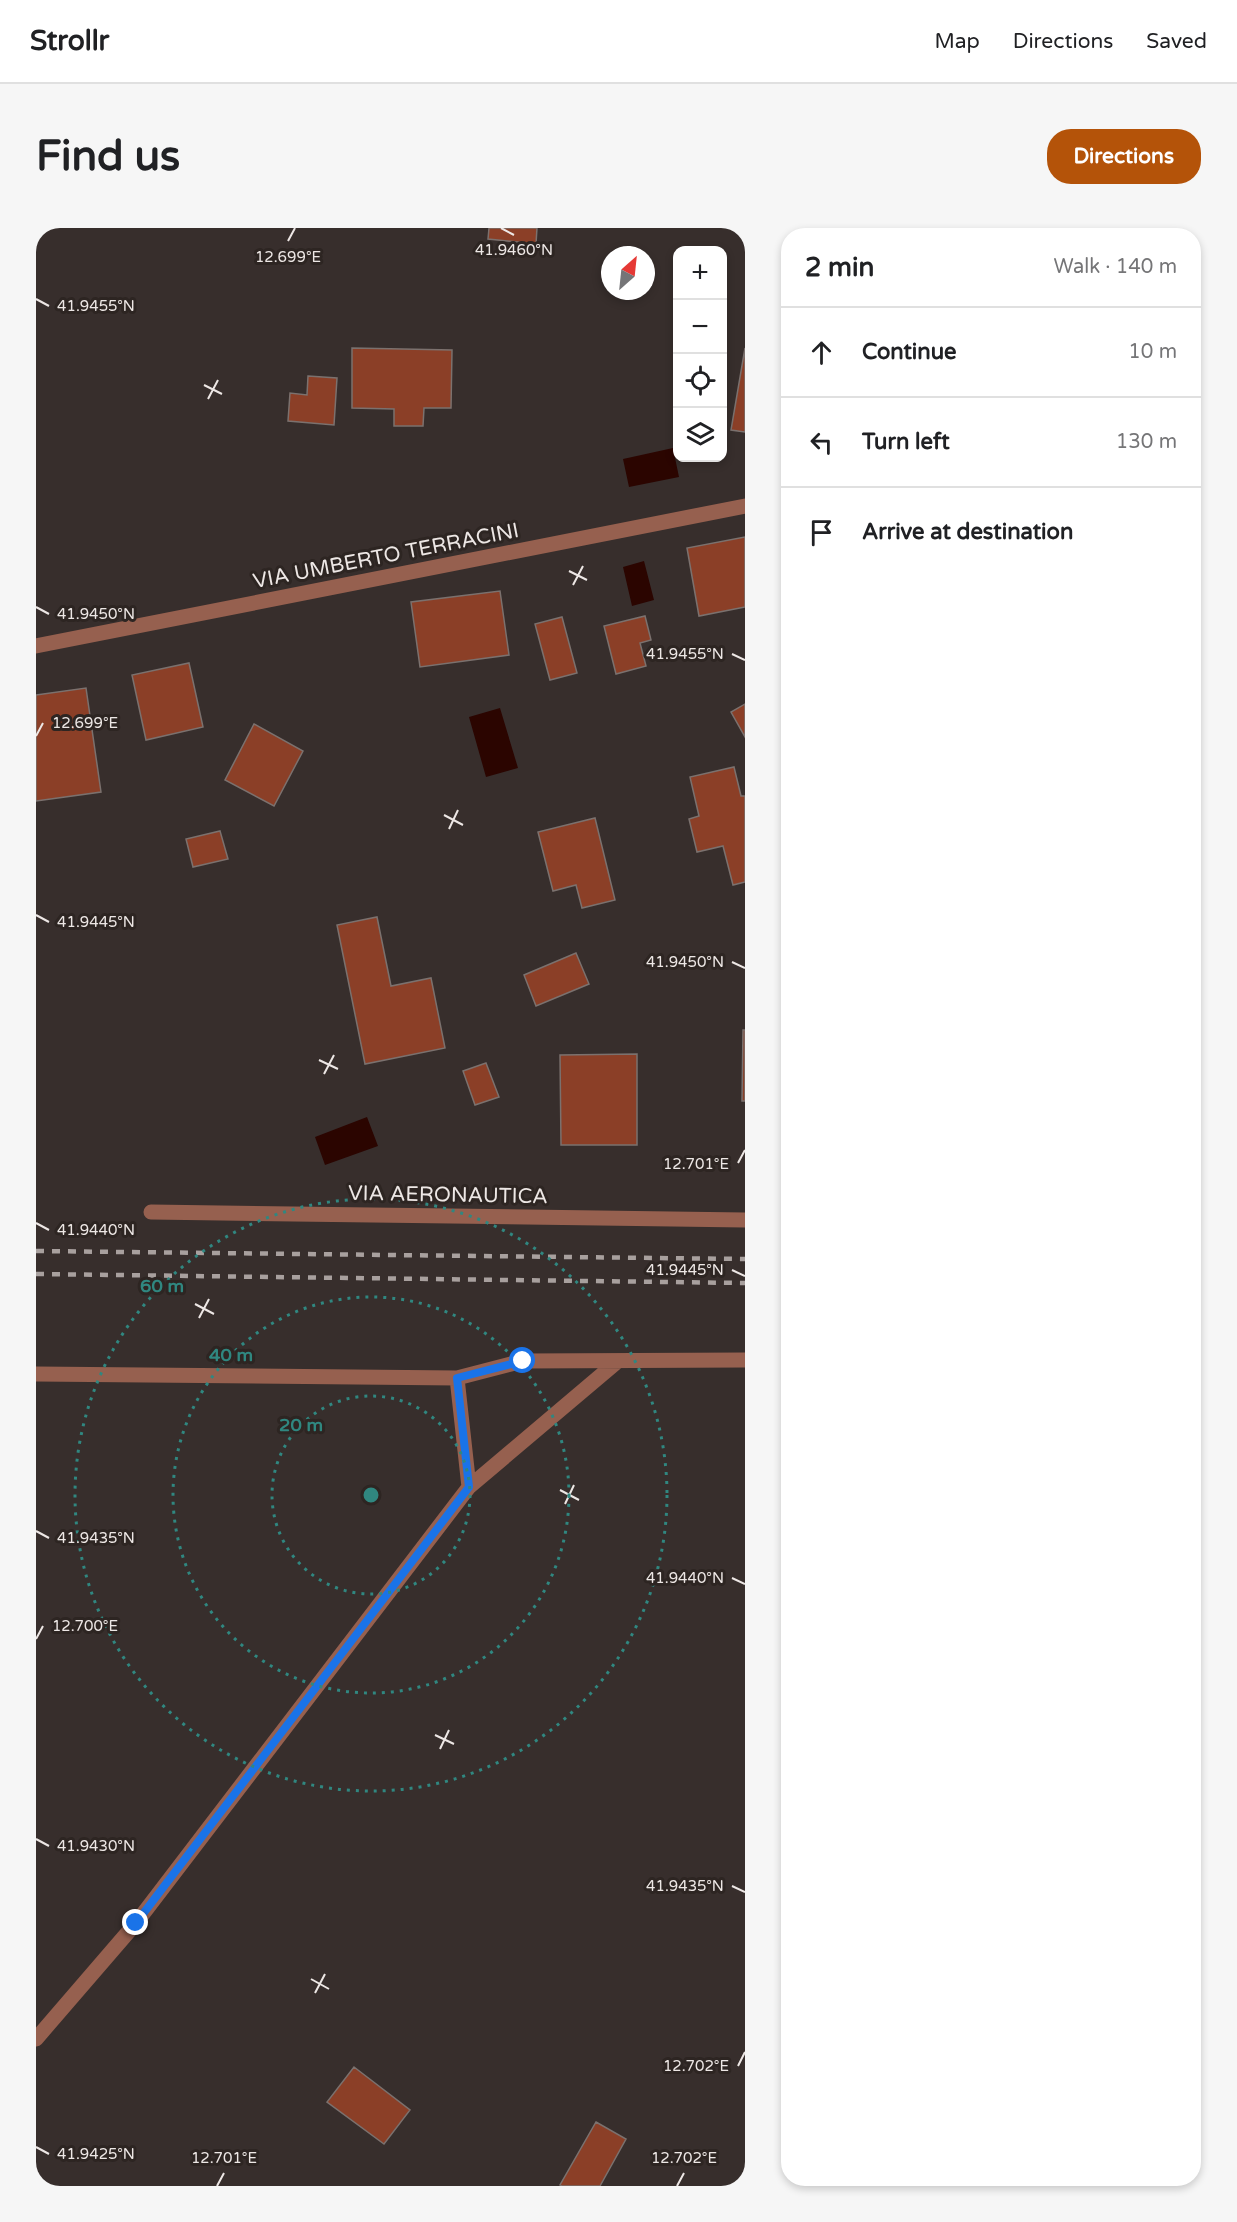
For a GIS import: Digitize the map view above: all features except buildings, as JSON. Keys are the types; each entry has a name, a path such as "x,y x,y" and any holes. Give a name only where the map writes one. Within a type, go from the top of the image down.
{"street":[{"name":"VIA UMBERTO TERRACINI","path":"36,646 745,506"},
{"name":"VIA AERONAUTICA","path":"151,1212 745,1220"},
{"path":"36,1374 457,1378 523,1361 745,1360"},
{"path":"36,2038 136,1923 469,1487 618,1361"},
{"path":"457,1378 469,1487"}],"shaded area":[{"path":"673,448 673,462 676,462 679,477 629,487 623,459"},
{"path":"644,561 654,600 632,606 623,567"},
{"path":"500,708 518,768 486,777 469,717"},
{"path":"367,1117 378,1146 325,1165 315,1137"}],"railway":[{"path":"36,1251 745,1259"},
{"path":"36,1274 745,1283"}],"route":[{"path":"136,1923 469,1487 457,1378 523,1361"}]}
